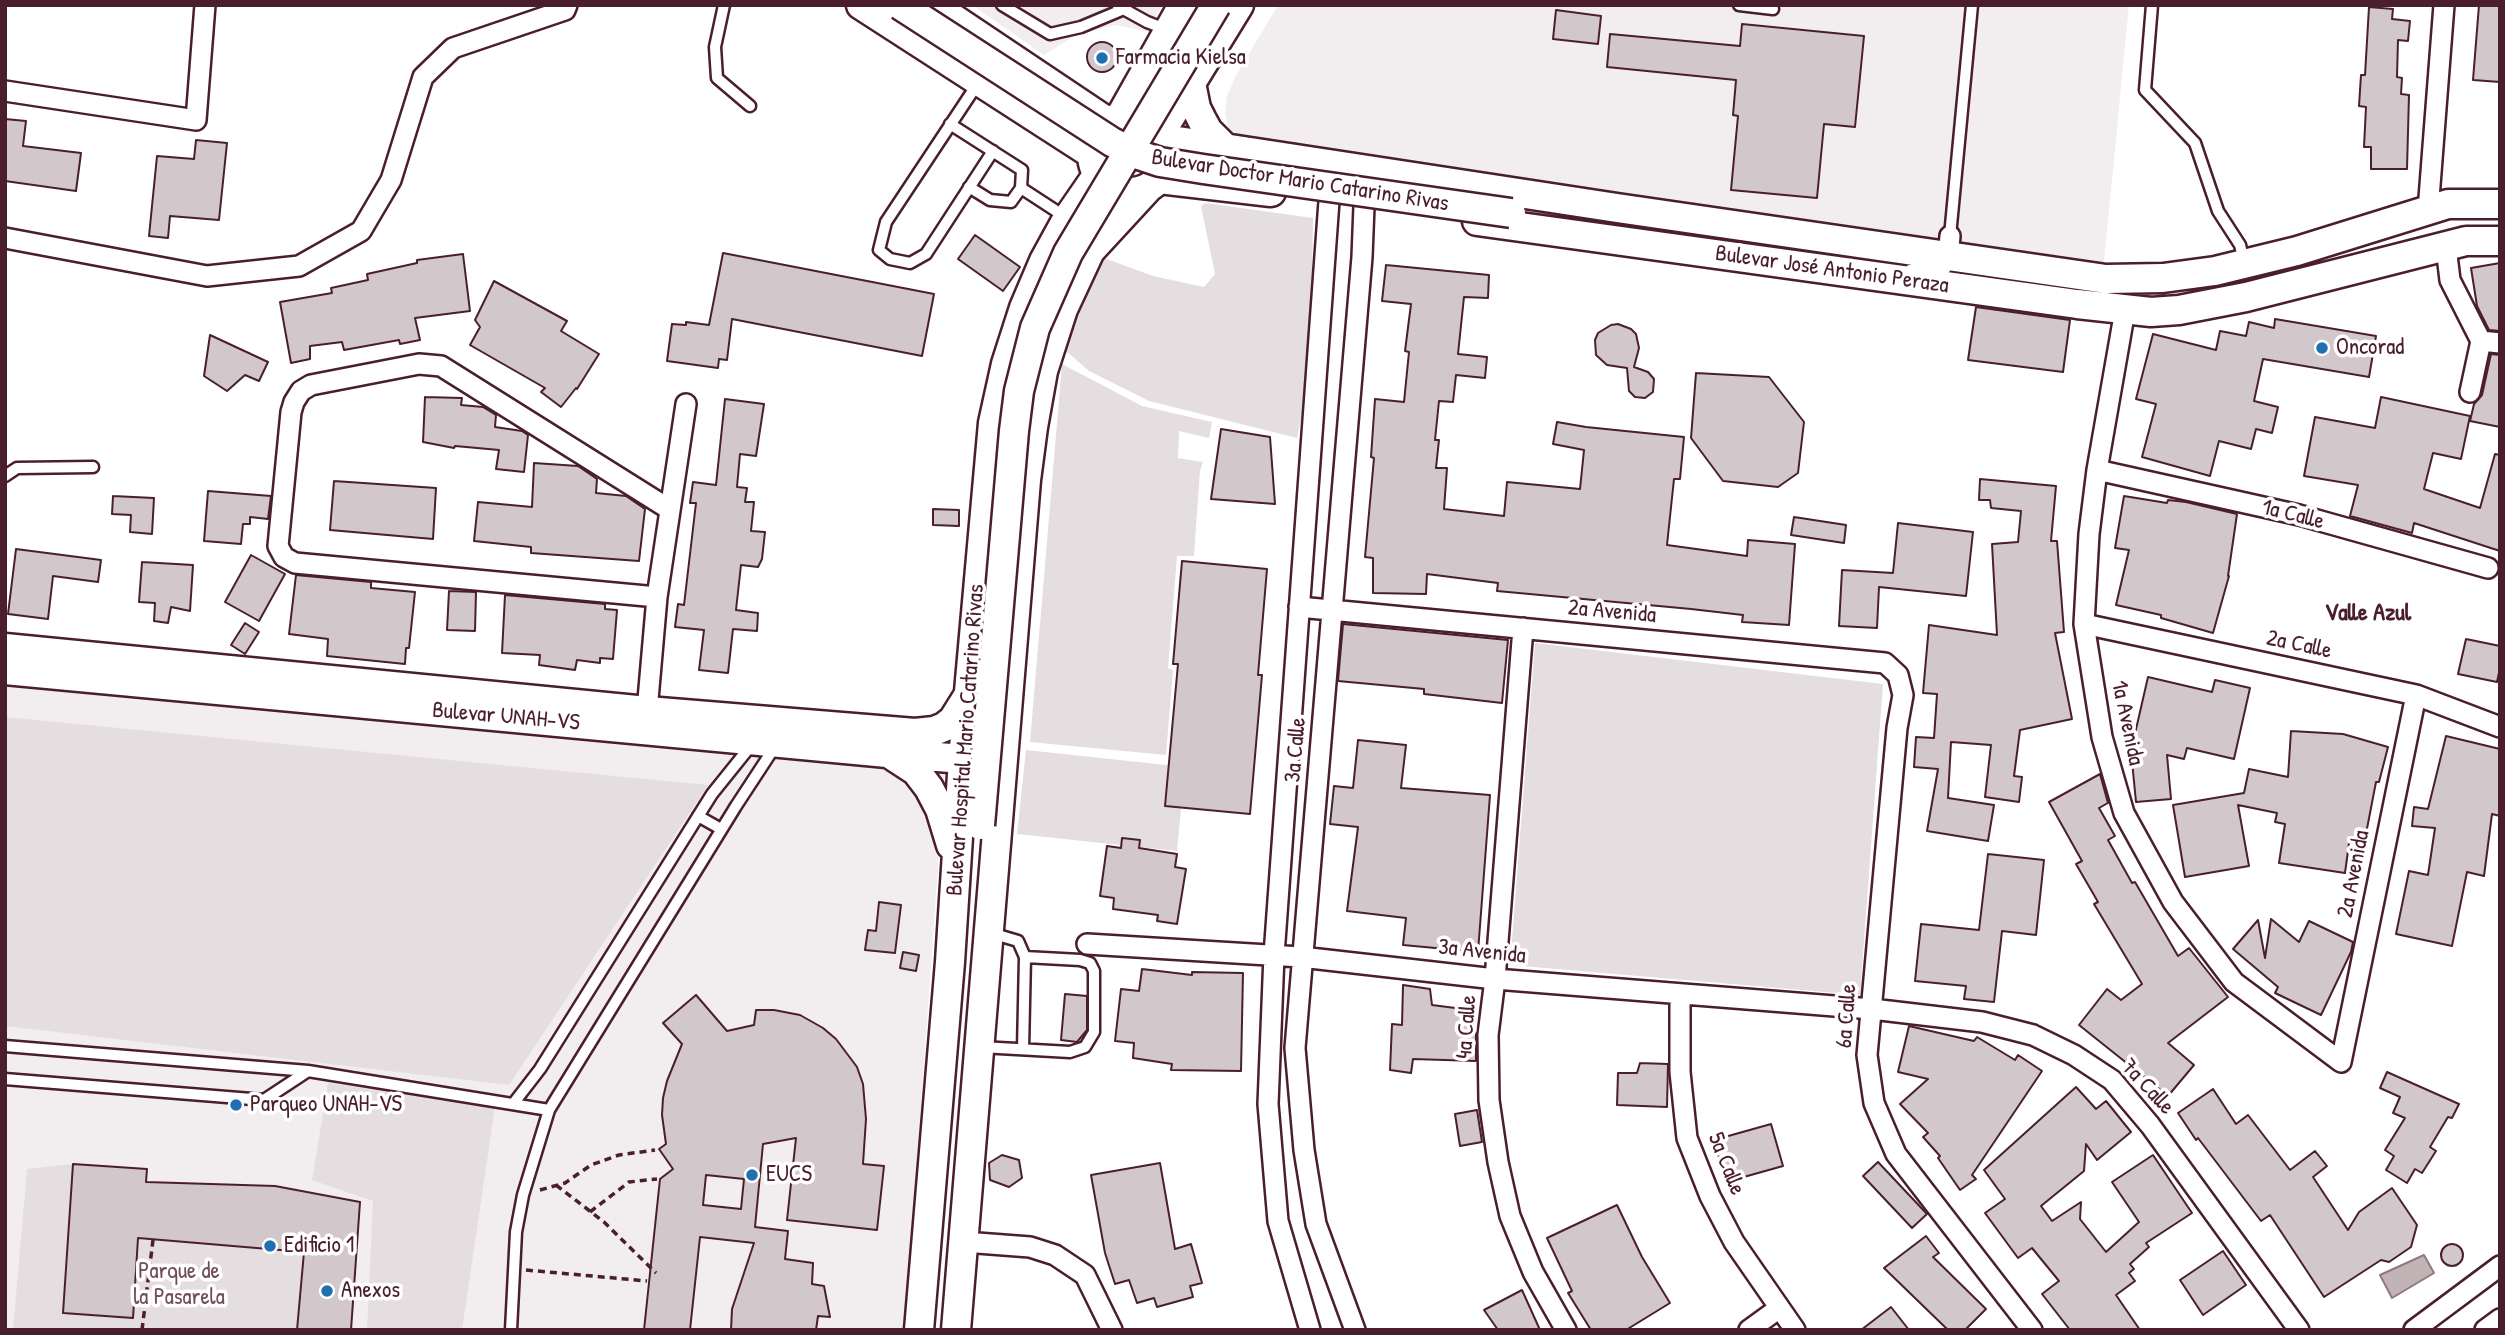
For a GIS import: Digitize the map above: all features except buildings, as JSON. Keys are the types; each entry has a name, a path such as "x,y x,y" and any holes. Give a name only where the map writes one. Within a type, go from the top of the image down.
{"main road":[{"path":"861,5 1095,164"},
{"name":"Bulevar Doctor Mario Catarino Rivas","path":"900,5 1112,142 1160,162 1574,221"},
{"path":"933,5 1114,120 1143,118 1163,135 1168,160 1154,183 1138,191 1126,192 1105,183 1095,164 1094,142 1100,131 1114,120 1183,5"},
{"name":"Bulevar Hospital Mario Catarino Rivas","path":"956,1330 986,965 981,922 979,825 1019,391 1035,328 1068,253 1216,5"},
{"path":"1163,135 1239,5"},
{"path":"1191,83 1196,108 1202,120 1216,141 1227,150"},
{"name":"Bulevar José Antonio Peraza","path":"1163,135 1227,150 1617,208 1949,247 2106,279 2163,278 2245,264 2448,204 2500,204"},
{"name":"Bulevar Hospital Mario Catarino Rivas","path":"919,1330 950,962 963,759 993,423 1006,364 1024,308 1044,261 1095,164"},
{"name":"Bulevar Hospital Mario Catarino Rivas","path":"981,922 1005,746 1026,480 1043,371 1063,309 1090,251 1154,183"},
{"name":"Bulevar José Antonio Peraza","path":"1154,183 1257,190 2151,312 2179,310 2246,297 2466,241 2500,241"},
{"path":"1574,221 1617,208"},
{"path":"1574,221 1614,240"},
{"name":"Bulevar UNAH-VS","path":"5,648 291,687"},
{"name":"Bulevar UNAH-VS","path":"5,670 291,687 477,704 766,741 963,759 1005,746"},
{"name":"Bulevar UNAH-VS","path":"477,704 647,711 915,733 944,727 953,720 969,694"},
{"path":"887,753 916,771 929,788 940,808 957,864"},
{"path":"950,962 981,922"}],"street":[{"path":"5,91 196,120 205,5"},
{"path":"2428,211 2444,5"},
{"path":"5,238 207,276 299,266 361,231 391,180 423,77 453,48 566,7"},
{"name":"3a Calle","path":"1353,169 1362,188 1364,206 1334,610 1295,1048 1304,1150 1316,1224 1355,1330"},
{"name":"3a Calle","path":"1310,1330 1278,1221 1268,1104 1274,955 1329,201"},
{"path":"1830,270 1922,275 1937,272 1949,247"},
{"path":"2446,247 2450,280 2491,342 2470,392"},
{"name":"1a Avenida","path":"2125,310 2091,508 2084,624 2102,737 2124,813 2173,902 2234,982 2341,1062"},
{"path":"657,597 295,563 284,557 278,546 290,412 301,391 311,385 419,364 440,366 669,509"},
{"path":"647,711 657,597 686,404"},
{"name":"1a Calle","path":"2096,470 2299,515 2488,568"},
{"name":"2a Avenida","path":"1299,607 1885,663"},
{"name":"2a Calle","path":"2084,624 2416,695 2500,727"},
{"name":"4a Calle","path":"1522,628 1496,979 1488,1035 1489,1100 1498,1162 1514,1227 1532,1272 1566,1330"},
{"name":"6a Calle","path":"1885,663 1898,675 1903,695 1897,728 1867,1055 1874,1103 1896,1154 2032,1330"},
{"name":"2a Avenida","path":"2341,1062 2416,695"},
{"name":"3a Avenida","path":"1087,944 1301,957 1496,979 1871,1009"},
{"name":"5a Calle","path":"1680,994 1680,1072 1687,1138 1710,1196 1734,1242 1795,1330"},
{"name":"7a Calle","path":"1871,1009 1982,1022 2033,1035 2074,1055 2112,1080 2150,1125 2300,1330"},
{"path":"964,1242 1030,1247 1055,1255 1085,1275 1112,1330"},
{"path":"2414,1330 2500,1266"},
{"path":"1749,1330 1778,1308"},
{"path":"2485,1330 2500,1319"}],"lane":[{"path":"539,5 566,7"},
{"path":"724,5 715,47 717,78 750,106"},
{"path":"1002,5 1051,34 1082,27 1123,7 1147,22 1168,30"},
{"path":"1739,5 1773,9"},
{"path":"1949,247 1972,5"},
{"path":"2152,5 2145,90 2195,143 2218,211 2240,245 2245,264"},
{"path":"978,82 886,222 879,250 890,259 910,263 926,254 993,151"},
{"path":"950,124 1022,170 1021,188 1011,202 990,200 969,187"},
{"path":"1021,188 1067,219"},
{"path":"5,476 17,468 93,467"},
{"path":"513,1104 540,1069 712,794 766,741"},
{"path":"511,1330 516,1232 523,1195 549,1110 721,829 766,741"},
{"path":"698,816 721,829"},
{"path":"981,922 1018,941 1025,957 1023,1049"},
{"path":"981,1047 1070,1052 1085,1047 1094,1032 1094,971 1090,963 1025,957"},
{"path":"5,1045 308,1072 549,1110"},
{"path":"5,1079 264,1100 308,1072"}],"path":[{"path":"523,1195 565,1183 591,1165 619,1155 655,1150"},
{"path":"590,1212 629,1181 657,1179"},
{"path":"556,1185 590,1212 656,1273"},
{"path":"142,1330 153,1240"},
{"path":"514,1269 647,1281"}],"shaded area":[{"path":"972,5 1162,5 1146,31 1115,25 1078,34 1044,55"},
{"path":"1278,5 2129,5 2104,262 1240,139 1229,130 1225,114 1227,96 1236,75"},
{"path":"5,676 945,769 905,1330 5,1330"},
{"path":"2424,1255 2434,1273 2392,1298 2380,1275"}],"green space":[{"path":"1205,203 1313,218 1312,287 1302,413 1297,438 1149,401 1089,371 1066,351 1076,316 1104,258 1153,276 1204,287 1215,274 1201,206"},
{"path":"1062,364 1142,406 1212,422 1209,438 1179,431 1178,458 1203,462 1200,471 1194,556 1177,556 1168,668 1173,670 1166,755 1030,742"},
{"path":"1535,643 1883,684 1860,995 1510,965"},
{"path":"5,717 708,785 509,1085 5,1026"},
{"path":"1026,750 1185,767 1177,851 1017,834"},
{"path":"328,1083 495,1107 462,1330 367,1330 373,1201 312,1180"},
{"name":"Parque de la Pasarela","path":"73,1164 63,1313 133,1318 138,1239 153,1240 304,1252 297,1330 13,1330 27,1169"}],"place":[{"name":"Farmacia Kielsa","path":"1102,58"},
{"name":"Oncorad","path":"2322,348"},
{"name":"Parqueo UNAH-VS","path":"236,1105"},
{"name":"EUCS","path":"752,1175"},
{"name":"Edificio 1","path":"270,1246"},
{"name":"Anexos","path":"327,1291"}],"district":[{"name":"Valle Azul","path":"2368,614"}]}
